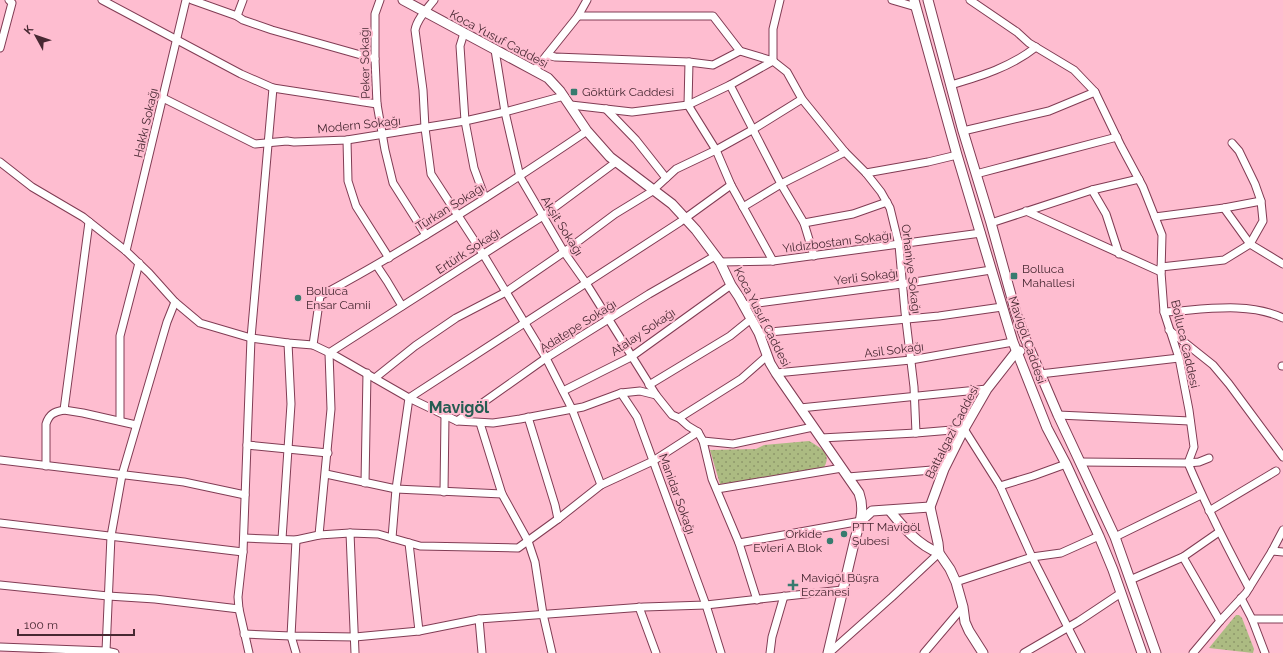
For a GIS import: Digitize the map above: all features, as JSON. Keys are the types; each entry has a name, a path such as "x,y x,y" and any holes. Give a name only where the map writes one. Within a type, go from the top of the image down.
{"main road":[{"name":"Koca Yusuf Caddesi","path":"403,0 548,78 571,105 587,131 610,157 672,204 696,230 718,259 751,319 776,373 859,493 863,504"},
{"name":"Mavigöl Caddesi","path":"928,0 963,131 1016,313 1058,415 1115,537 1156,653"},
{"name":"Mavigöl Caddesi","path":"915,4 957,155 1016,352 1047,428 1066,464 1099,536 1142,653"},
{"name":"Battalgazi Caddesi","path":"930,507 944,469 964,429 987,389 1016,352 1029,346"},
{"path":"863,504 872,511"},
{"path":"829,653 842,590 861,521 863,504"},
{"path":"861,521 872,511 930,507 939,552 956,582 963,607 965,622 983,653"},
{"path":"890,510 906,529 929,549 939,552"}],"street":[{"path":"0,48 12,3 10,0"},
{"path":"102,0 240,74 273,88 377,104"},
{"name":"Hakkı Sokağı","path":"126,251 186,0"},
{"path":"192,0 272,30 374,59"},
{"path":"237,16 243,0"},
{"path":"372,0 380,1"},
{"path":"434,0 424,12 416,30 423,90 425,128 431,174 483,254 546,358 572,409 601,485"},
{"path":"534,71 578,16 588,0"},
{"path":"773,60 773,29 780,0"},
{"path":"892,0 915,4"},
{"name":"Bolluca Caddesi","path":"970,0 1017,32 1029,43 1074,70 1095,92 1139,179 1162,235 1161,270 1164,312 1179,358 1194,447 1188,462"},
{"name":"Peker Sokağı","path":"380,1 375,14 374,59 377,104 382,135 393,183 426,235"},
{"path":"578,16 713,16 740,51 773,60"},
{"path":"464,33 460,46 466,121 474,168 485,198"},
{"path":"951,85 988,74 1008,66 1024,57 1036,47"},
{"name":"Akşit Sokağı","path":"495,50 505,112 520,177 564,252 586,283 656,395 672,415 679,418 698,432"},
{"path":"547,55 555,58 689,62 713,66 740,51"},
{"path":"571,105 632,112 688,105 730,85 773,60"},
{"name":"Orhaniye Sokağı","path":"773,60 787,72 802,99 845,152 866,173 887,202 893,217 899,245 915,396 916,433"},
{"path":"689,62 688,105 716,150 731,185 773,261"},
{"path":"730,85 752,130 804,223 814,256"},
{"path":"249,653 239,610 238,597 244,538 251,338 273,88"},
{"path":"963,131 1049,110 1095,92"},
{"name":"Modern Sokağı","path":"163,98 255,144 268,142 347,140 382,135 466,121 564,96"},
{"path":"375,378 415,346 456,318 506,292 564,252 615,214 653,190 676,169 716,150 752,130 802,99"},
{"path":"606,109 636,140 666,178"},
{"name":"Türkan Sokağı","path":"313,345 320,296 377,266 520,177 587,131"},
{"path":"976,174 1117,137"},
{"path":"347,140 348,181 356,206 389,258"},
{"path":"1026,211 1119,254 1161,270 1224,260 1250,244 1263,221 1261,201 1255,184 1239,151 1232,143"},
{"path":"743,207 781,184 845,152"},
{"path":"866,173 928,162 957,155"},
{"path":"0,162 32,187 89,222 126,251 175,302 200,323 251,338 313,345 367,373 409,398 456,421 493,423 528,418 583,407 622,394 640,391 656,395"},
{"name":"Ertürk Sokağı","path":"329,353 543,216 612,167 616,162"},
{"path":"991,223 1092,190 1139,179"},
{"path":"392,538 396,489 409,398 685,218 731,185"},
{"path":"1092,190 1106,214 1119,254"},
{"path":"1155,217 1224,208 1261,201"},
{"path":"804,223 853,214 887,202"},
{"path":"1224,208 1250,244 1283,264"},
{"path":"64,410 89,222"},
{"name":"Yıldızbostanı Sokağı","path":"718,259 773,261 899,245 981,232"},
{"name":"Adatepe Sokağı","path":"456,421 546,358 649,294 718,259"},
{"path":"120,422 120,336 139,263"},
{"path":"377,266 402,306"},
{"name":"Yerli Sokağı","path":"743,304 902,284 991,270"},
{"name":"Atalay Sokağı","path":"563,392 631,356 731,284"},
{"path":"106,651 111,536 122,475 167,322 175,302"},
{"path":"758,334 906,318 939,316 1002,307"},
{"path":"1164,312 1229,308 1260,310 1283,318"},
{"path":"650,386 730,336 751,319"},
{"path":"1169,330 1213,364 1283,457"},
{"name":"Asil Sokağı","path":"776,373 911,360 1013,342"},
{"path":"282,539 291,404 288,343"},
{"path":"319,535 331,409 329,353"},
{"path":"679,418 741,379 767,356"},
{"path":"1040,374 1179,358"},
{"path":"364,483 367,373"},
{"path":"800,408 987,389"},
{"name":"Manidar Sokağı","path":"622,394 637,417 706,605 721,653"},
{"path":"46,466 46,424 47,419 51,414 64,410 136,425"},
{"path":"444,492 445,415"},
{"path":"1058,415 1190,420"},
{"path":"528,418 555,505 558,520"},
{"path":"480,423 502,494 528,541 535,562 543,614 552,653"},
{"path":"703,441 733,444 813,426"},
{"path":"821,438 964,429 1000,486 1032,557 1081,653"},
{"path":"244,538 296,540 319,535 350,533 378,534 420,546 518,548 558,520 601,485 653,461 698,432 703,441 712,479 739,543 758,600"},
{"path":"247,445 328,452"},
{"path":"1080,462 1199,462 1209,458"},
{"path":"0,460 184,482 245,495"},
{"path":"1188,462 1201,495 1249,588"},
{"path":"1000,486 1066,464"},
{"path":"717,489 842,468"},
{"path":"848,477 944,469"},
{"path":"1209,511 1276,471"},
{"path":"326,474 396,489 502,494"},
{"path":"1115,537 1201,495"},
{"path":"739,543 861,521"},
{"path":"0,523 243,552"},
{"path":"1193,653 1249,588 1283,530"},
{"path":"1130,580 1183,557 1220,532"},
{"path":"350,533 355,653"},
{"path":"956,582 1032,557 1061,553 1099,536"},
{"path":"296,540 291,636 296,653"},
{"path":"409,543 419,631"},
{"path":"1272,551 1283,552"},
{"path":"829,653 892,597 939,552"},
{"path":"1183,557 1220,621"},
{"path":"0,585 108,596 155,599 239,610"},
{"path":"244,634 355,637 419,631 478,619 639,607 706,605 842,590"},
{"path":"1024,653 1068,628 1121,593"},
{"path":"770,653 772,637 784,596"},
{"path":"1241,598 1252,619 1265,653"},
{"path":"639,607 656,653"},
{"path":"924,653 963,607"},
{"path":"478,619 482,653"},
{"path":"1252,619 1283,619"},
{"path":"0,647 106,651 115,653"}],"green space":[{"path":"809,441 822,449 826,456 827,460 822,470 720,484 710,450 756,449 764,445"},
{"path":"1236,615 1239,615 1242,618 1254,649 1253,653 1209,648"}],"place":[{"name":"Göktürk Caddesi","path":"574,92"},
{"name":"Bolluca Mahallesi","path":"1014,276"},
{"name":"Bolluca Ensar Camii","path":"298,298"},
{"name":"PTT Mavigöl Şubesi","path":"844,534"},
{"name":"Orkide Evleri A Blok","path":"830,541"},
{"name":"Mavigöl Büşra Eczanesi","path":"793,585"}],"district":[{"name":"Mavigöl","path":"459,407"}]}
